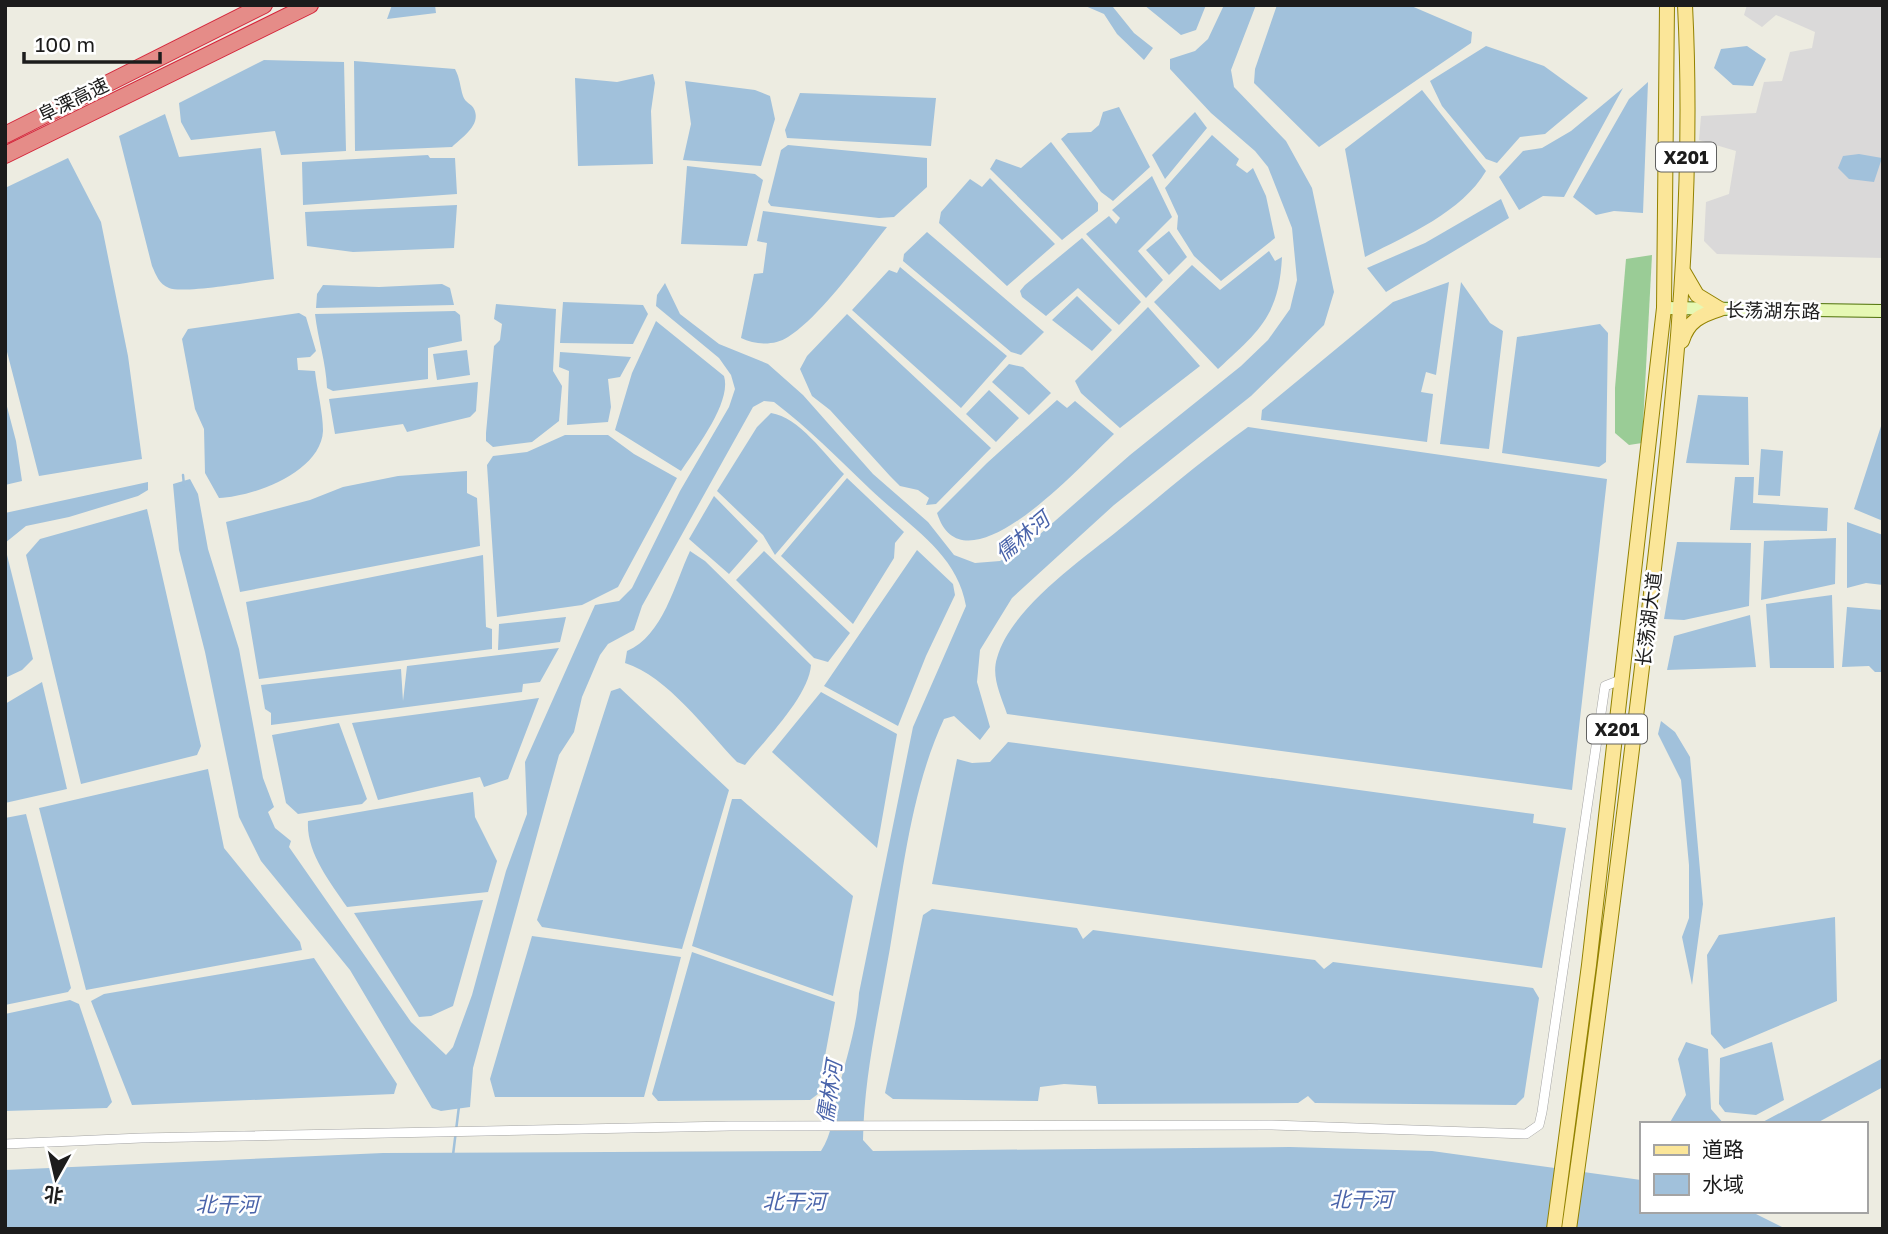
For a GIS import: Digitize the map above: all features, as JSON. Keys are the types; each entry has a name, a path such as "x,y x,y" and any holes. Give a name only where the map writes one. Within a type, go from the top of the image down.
{"highway":[{"name":"阜溧高速","path":"5,135 264,5"},
{"name":"阜溧高速","path":"5,155 310,5"}],"main road":[{"name":"长荡湖大道","path":"1554,1229 1623,679 1664,308 1667,5"},
{"name":"长荡湖大道","path":"1569,1229 1605,976 1663,497 1681,308 1688,76 1685,5"},
{"path":"1682,270 1697,295 1720,309"},
{"name":"长荡湖东路","path":"1664,308 1883,311"},
{"path":"1674,366 1685,330 1698,317 1720,309"}],"street":[{"path":"5,1144 154,1137 757,1126 1272,1125 1526,1134 1539,1125 1542,1112 1605,686 1623,679"}],"shaded area":[{"path":"1747,5 1883,5 1883,258 1717,254 1704,241 1706,202 1729,194 1736,151 1699,140 1701,116 1756,113 1764,82 1782,81 1790,52 1812,48 1815,32 1776,15 1762,27 1744,15"}],"green space":[{"path":"1652,255 1642,443 1629,445 1615,433 1615,388 1626,259"}],"water":[{"path":"392,5 435,5 436,13 387,19"},
{"path":"1083,5 1113,7 1134,33 1153,48 1144,60 1117,34 1104,14"},
{"path":"1144,5 1206,5 1196,30 1181,35"},
{"name":"北干河","path":"1224,5 1256,5 1231,70 1234,87 1286,141 1312,188 1334,292 1324,325 1251,396 1114,505 1012,598 980,650 977,682 990,727 980,740 954,716 944,719 923,774 910,832 873,1044 863,1140 873,1151 1290,1147 1432,1151 1640,1180 1640,1213 1754,1213 1786,1229 5,1229 5,1170 383,1153 821,1151 830,1132 853,1034 913,727 966,606 961,587 952,570 928,540 774,402 764,401 753,407 642,606 634,630 608,644 600,655 582,697 574,732 559,755 473,1068 470,1107 441,1111 432,1108 350,970 261,861 239,817 205,652 179,550 173,484 190,479 198,494 208,549 239,649 263,778 274,807 268,812 275,828 291,841 289,847 411,1022 446,1055 453,1047 472,995 506,871 527,814 525,762 595,605 619,601 632,588 680,491 729,407 735,389 731,375 719,358 656,306 657,295 665,283 680,314 719,344 768,364 803,395 873,474 928,522 954,555 975,563 1000,561 1039,535 1130,455 1241,366 1268,340 1290,309 1297,280 1292,228 1268,167 1255,151 1211,113 1170,69 1170,59 1195,51 1208,39"},
{"path":"1277,5 1409,5 1472,32 1471,43 1319,147 1254,83 1255,69"},
{"path":"1486,46 1544,66 1588,98 1545,134 1520,137 1497,163 1486,159 1442,106 1430,81"},
{"path":"1747,46 1766,59 1753,86 1733,85 1714,68 1721,49"},
{"path":"264,60 344,62 346,151 281,155 275,131 191,140 181,122 179,103"},
{"path":"354,61 455,69 464,98 476,115 473,126 452,147 355,151"},
{"path":"653,74 653,164 578,166 575,78 617,82"},
{"path":"685,81 755,90 770,96 775,119 761,166 683,160 691,124"},
{"path":"1648,82 1643,213 1614,211 1596,215 1573,197 1629,99"},
{"path":"1623,88 1564,197 1543,196 1519,210 1499,177 1523,151 1542,148 1571,131"},
{"path":"1422,90 1486,171 1475,186 1448,211 1365,257 1345,149"},
{"path":"800,93 936,98 931,146 787,138 785,130"},
{"path":"1119,107 1150,167 1113,201 1101,192 1061,139 1068,133 1091,132 1099,125 1103,112"},
{"path":"1195,112 1207,128 1165,179 1152,155"},
{"path":"165,114 179,157 261,148 274,279 177,289 169,288 158,279 152,266 119,136"},
{"path":"1212,135 1239,159 1236,165 1247,173 1253,168 1266,196 1275,238 1221,281 1194,256 1177,229 1178,216 1165,188"},
{"path":"1051,142 1098,203 1098,211 1062,240 990,169 996,159 1021,168"},
{"path":"788,145 927,158 927,187 894,217 879,218 771,206 768,202 781,150"},
{"path":"1859,154 1882,158 1874,182 1849,179 1838,168 1843,156"},
{"path":"428,155 430,158 455,158 457,194 303,205 302,162"},
{"path":"68,158 101,222 128,356 142,459 39,476 5,344 5,188"},
{"path":"687,166 755,174 763,180 747,246 681,244"},
{"path":"1152,176 1172,217 1138,251 1163,280 1146,298 1086,234 1109,216 1116,224 1120,218 1112,210"},
{"path":"990,178 1055,244 1007,286 939,223 941,212 970,179 982,187"},
{"path":"1501,199 1509,218 1386,292 1367,268 1425,243"},
{"path":"457,205 454,248 353,252 307,246 305,212"},
{"path":"763,211 887,227 840,286 801,328 777,342 764,344 741,338 754,274 763,273 767,243 757,241"},
{"path":"1169,231 1187,257 1169,275 1146,250"},
{"path":"927,232 1044,332 1021,355 1011,352 903,261 904,254"},
{"path":"1082,238 1141,302 1119,325 1078,288 1046,316 1022,297 1020,291 1025,285"},
{"path":"1269,251 1275,261 1282,257 1277,294 1271,308 1245,344 1218,369 1154,302 1192,265 1220,290"},
{"path":"900,267 1007,356 961,408 852,310 889,270 897,273"},
{"path":"1449,282 1436,375 1426,372 1421,392 1433,394 1427,442 1261,420 1262,410 1393,302"},
{"path":"1461,282 1490,323 1503,331 1489,449 1440,444"},
{"path":"442,284 450,288 454,305 316,308 317,294 323,285 379,287"},
{"path":"1077,296 1112,330 1092,351 1052,320"},
{"path":"563,302 643,305 648,314 633,344 560,343"},
{"path":"496,304 556,309 553,371 562,386 559,421 532,442 493,447 486,441 486,433 494,346 500,340 502,324 494,319"},
{"path":"1148,307 1200,366 1120,428 1081,393 1075,381"},
{"path":"455,311 460,315 462,341 428,348 428,379 333,391 327,388 315,314"},
{"path":"299,313 306,317 316,351 310,357 297,358 298,370 315,371 323,424 319,446 311,459 283,480 249,493 219,498 205,473 204,429 195,409 182,339 188,329"},
{"path":"847,314 991,448 936,504 926,505 929,498 918,490 900,486 830,410 812,396 800,369 807,356"},
{"path":"656,321 724,376 723,399 718,411 681,471 615,430 632,373"},
{"path":"1600,324 1608,333 1606,462 1599,467 1502,453 1517,337"},
{"path":"467,350 470,375 437,380 433,354"},
{"path":"560,352 631,357 620,377 608,379 611,407 608,422 567,425 569,371 559,367"},
{"path":"1009,364 1023,367 1051,393 1029,415 992,382"},
{"path":"478,382 476,411 470,417 407,432 403,424 335,434 329,399"},
{"path":"989,390 1019,418 996,442 966,414"},
{"path":"1698,395 1748,397 1749,465 1686,463"},
{"path":"5,399 16,441 22,481 5,485"},
{"path":"1057,400 1067,408 1075,401 1114,434 1052,494 997,533 972,540 951,535 937,513 987,463"},
{"path":"771,413 801,429 844,474 775,555 763,535 717,491 757,427"},
{"path":"1883,420 1883,521 1854,509"},
{"path":"1248,427 1607,479 1572,790 1007,714 995,665 1005,639 1017,620 1071,567"},
{"path":"565,435 608,435 634,454 677,478 618,587 582,605 497,617 487,465 493,456 527,452"},
{"path":"1761,449 1783,451 1780,496 1758,495"},
{"path":"467,471 467,493 477,498 480,546 240,592 226,522 310,500 343,487 398,476"},
{"path":"1735,477 1754,477 1753,503 1828,508 1827,531 1730,530"},
{"path":"847,478 904,532 895,543 894,558 853,624 781,556"},
{"path":"148,482 148,490 138,496 69,517 26,526 5,543 5,513"},
{"path":"714,496 758,541 729,574 689,539"},
{"path":"147,509 201,746 197,755 81,784 26,555 40,539"},
{"path":"1847,522 1883,535 1883,585 1866,583 1847,588"},
{"path":"1836,538 1835,584 1761,600 1764,541"},
{"path":"1677,542 1751,543 1749,606 1684,620 1664,619"},
{"path":"5,547 33,659 22,670 5,678"},
{"path":"917,550 953,584 955,595 926,656 898,726 824,686"},
{"path":"690,551 705,561 811,665 795,704 745,765 737,762 671,692 641,670 625,663 627,651 650,634 659,621"},
{"path":"764,551 850,633 828,662 814,658 736,580"},
{"path":"483,555 486,627 492,629 492,649 259,679 246,602"},
{"path":"1832,595 1834,668 1770,668 1766,604"},
{"path":"1847,607 1883,610 1883,672 1875,672 1869,666 1842,667"},
{"path":"1750,615 1756,667 1667,670 1674,636"},
{"path":"566,617 560,642 498,650 499,624"},
{"path":"559,648 540,682 523,684 522,692 271,725 271,713 265,709 261,685 401,669 403,701 407,666"},
{"path":"42,682 67,789 5,803 5,704"},
{"path":"620,688 729,790 682,949 542,927 537,920 611,691"},
{"path":"821,692 897,734 877,848 772,752"},
{"path":"539,698 508,779 484,787 480,777 378,800 352,723"},
{"path":"1661,721 1675,732 1690,757 1703,904 1692,985 1682,937 1689,918 1689,865 1681,780 1658,734"},
{"path":"339,723 367,799 362,804 298,814 286,803 272,735"},
{"path":"1008,742 1534,814 1533,823 1566,828 1542,968 932,884 957,759 972,763 990,762"},
{"path":"208,769 224,848 300,942 302,950 86,990 39,808"},
{"path":"473,792 475,817 497,861 488,892 347,907 315,855 308,833 308,821"},
{"path":"732,799 741,799 853,896 833,996 692,946"},
{"path":"26,814 71,988 68,992 5,1005 5,818"},
{"path":"483,900 453,1006 431,1016 419,1017 354,913"},
{"path":"932,909 1077,928 1083,939 1093,930 1315,960 1324,969 1333,962 1533,988 1539,998 1524,1097 1516,1105 1315,1103 1308,1096 1298,1103 1098,1104 1096,1086 1064,1084 1040,1087 1038,1101 893,1099 885,1093 923,915"},
{"path":"1835,917 1837,1001 1724,1049 1711,1034 1707,955 1719,935"},
{"path":"532,936 681,957 644,1097 495,1097 490,1079"},
{"path":"692,952 835,1002 818,1094 810,1100 658,1101 652,1094"},
{"path":"314,958 397,1084 394,1094 132,1105 91,1001 104,994"},
{"path":"70,1000 79,1004 112,1102 107,1108 5,1111 5,1014"},
{"path":"1686,1042 1708,1049 1711,1109 1722,1122 1670,1122 1686,1095 1678,1059"},
{"path":"1772,1042 1784,1100 1756,1115 1725,1112 1719,1104 1720,1058"},
{"path":"1883,1058 1883,1087 1819,1122 1763,1122"}],"waterway":[{"path":"183,475 184,485"},
{"path":"453,1155 459,1106"}],"water label":[{"name":"儒林河","path":"1022,536"},
{"name":"儒林河","path":"829,1092"}]}
